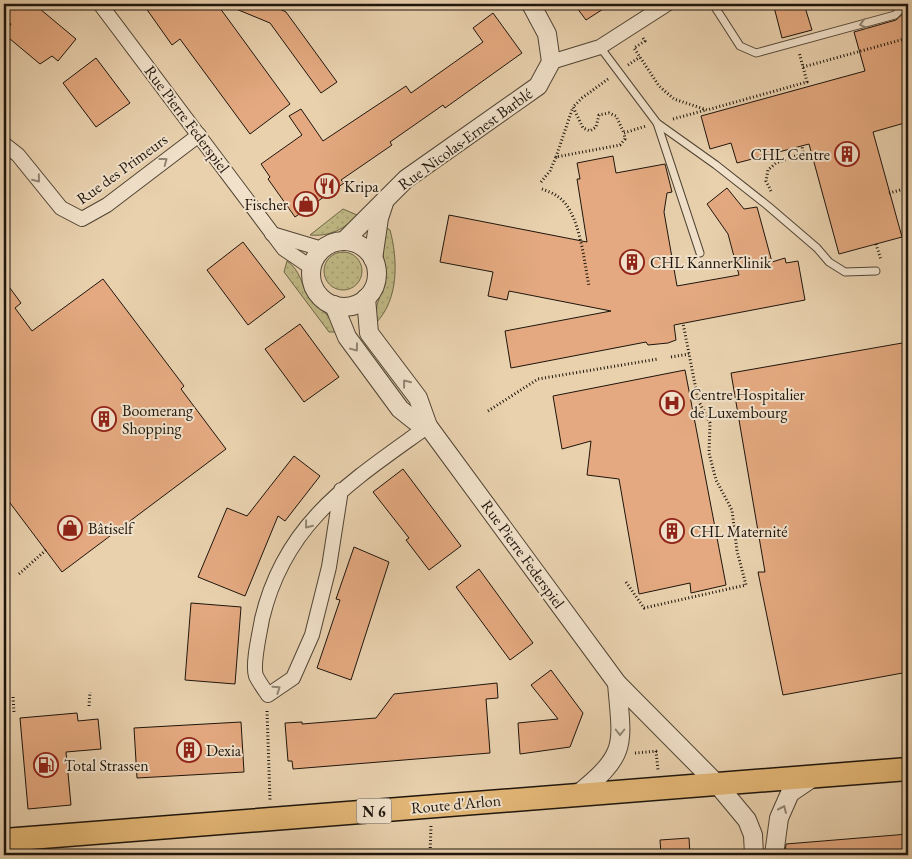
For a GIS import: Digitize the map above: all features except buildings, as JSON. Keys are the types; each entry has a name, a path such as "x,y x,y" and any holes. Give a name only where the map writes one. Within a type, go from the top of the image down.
{"main road":[{"name":"Route d'Arlon","path":"4,840 908,769"}],"street":[{"name":"Rue Pierre Federspiel","path":"100,4 284,249 312,268"},
{"path":"531,4 547,34 551,62 600,48 667,4"},
{"name":"Rue Nicolas-Ernest Barblé","path":"344,241 406,179 538,86 551,62"},
{"name":"Rue des Primeurs","path":"4,144 18,155 61,208 82,219 107,204 199,135"},
{"name":"Rue Nicolas-Ernest Barblé","path":"373,259 379,218 386,198"},
{"path":"272,234 322,249"},
{"path":"344,241 356,243 366,249 377,269 376,280 366,298 351,305 334,305 324,300 316,290 312,280 312,268 315,258 322,249 332,243 344,241"},
{"name":"Rue Pierre Federspiel","path":"366,298 369,333 418,398 428,426 617,683 717,784 747,820 753,835 754,855"},
{"name":"Rue Pierre Federspiel","path":"334,305 347,337 400,409 415,421 428,426"},
{"path":"342,490 329,567 312,635 293,678 268,695 256,674 258,637 267,600 283,560 307,524 342,490 428,426"},
{"path":"577,795 602,774 617,754 621,735 617,683"},
{"path":"774,855 780,818 790,793 814,776"}],"lane":[{"path":"712,4 740,46 756,53 895,16 906,4"},
{"path":"600,48 657,123 700,253"},
{"path":"657,123 716,165 768,206 817,248 829,262 845,272 876,271"}],"path":[{"path":"634,25 645,41 634,48 659,86 674,99 707,110"},
{"path":"803,67 908,38"},
{"path":"624,133 790,90 807,82 797,42"},
{"path":"541,182 550,172 573,107 582,98 640,57"},
{"path":"556,157 620,145 625,139 616,116 609,113 599,115 596,120 596,127 590,131 583,128 573,107"},
{"path":"768,206 774,198 766,181 768,170 776,163 803,153 802,145"},
{"path":"889,193 908,188"},
{"path":"542,189 558,196 570,210 581,241 589,286"},
{"path":"626,582 644,608 746,585 737,550 732,510 716,480 709,453 710,423 698,400 683,323"},
{"path":"671,357 689,354"},
{"path":"488,411 538,379 658,360"},
{"path":"19,574 46,550"},
{"path":"89,706 90,692"},
{"path":"268,695 271,790 269,819"},
{"path":"13,697 14,712"},
{"path":"617,754 682,749"},
{"path":"430,806 430,855"}],"shaded area":[{"path":"343,209 357,215 348,224 336,231 323,235 310,235"},
{"path":"385,227 390,230 393,242 395,279 389,303 376,323 375,311 386,278 383,253"},
{"path":"343,252 356,258 362,271 356,284 343,290 330,284 324,271 330,258"},
{"path":"287,261 295,269 310,297 328,317 337,332 329,332 284,272"}],"place":[{"name":"CHL Centre","path":"847,154"},
{"name":"Kripa","path":"327,186"},
{"name":"Fischer","path":"306,204"},
{"name":"CHL KannerKlinik","path":"632,262"},
{"name":"Centre Hospitalier de Luxembourg","path":"672,403"},
{"name":"Boomerang Shopping","path":"104,419"},
{"name":"Bâtiself","path":"70,528"},
{"name":"CHL Maternité","path":"672,531"},
{"name":"Dexia","path":"189,750"},
{"name":"Total Strassen","path":"46,765"}]}
